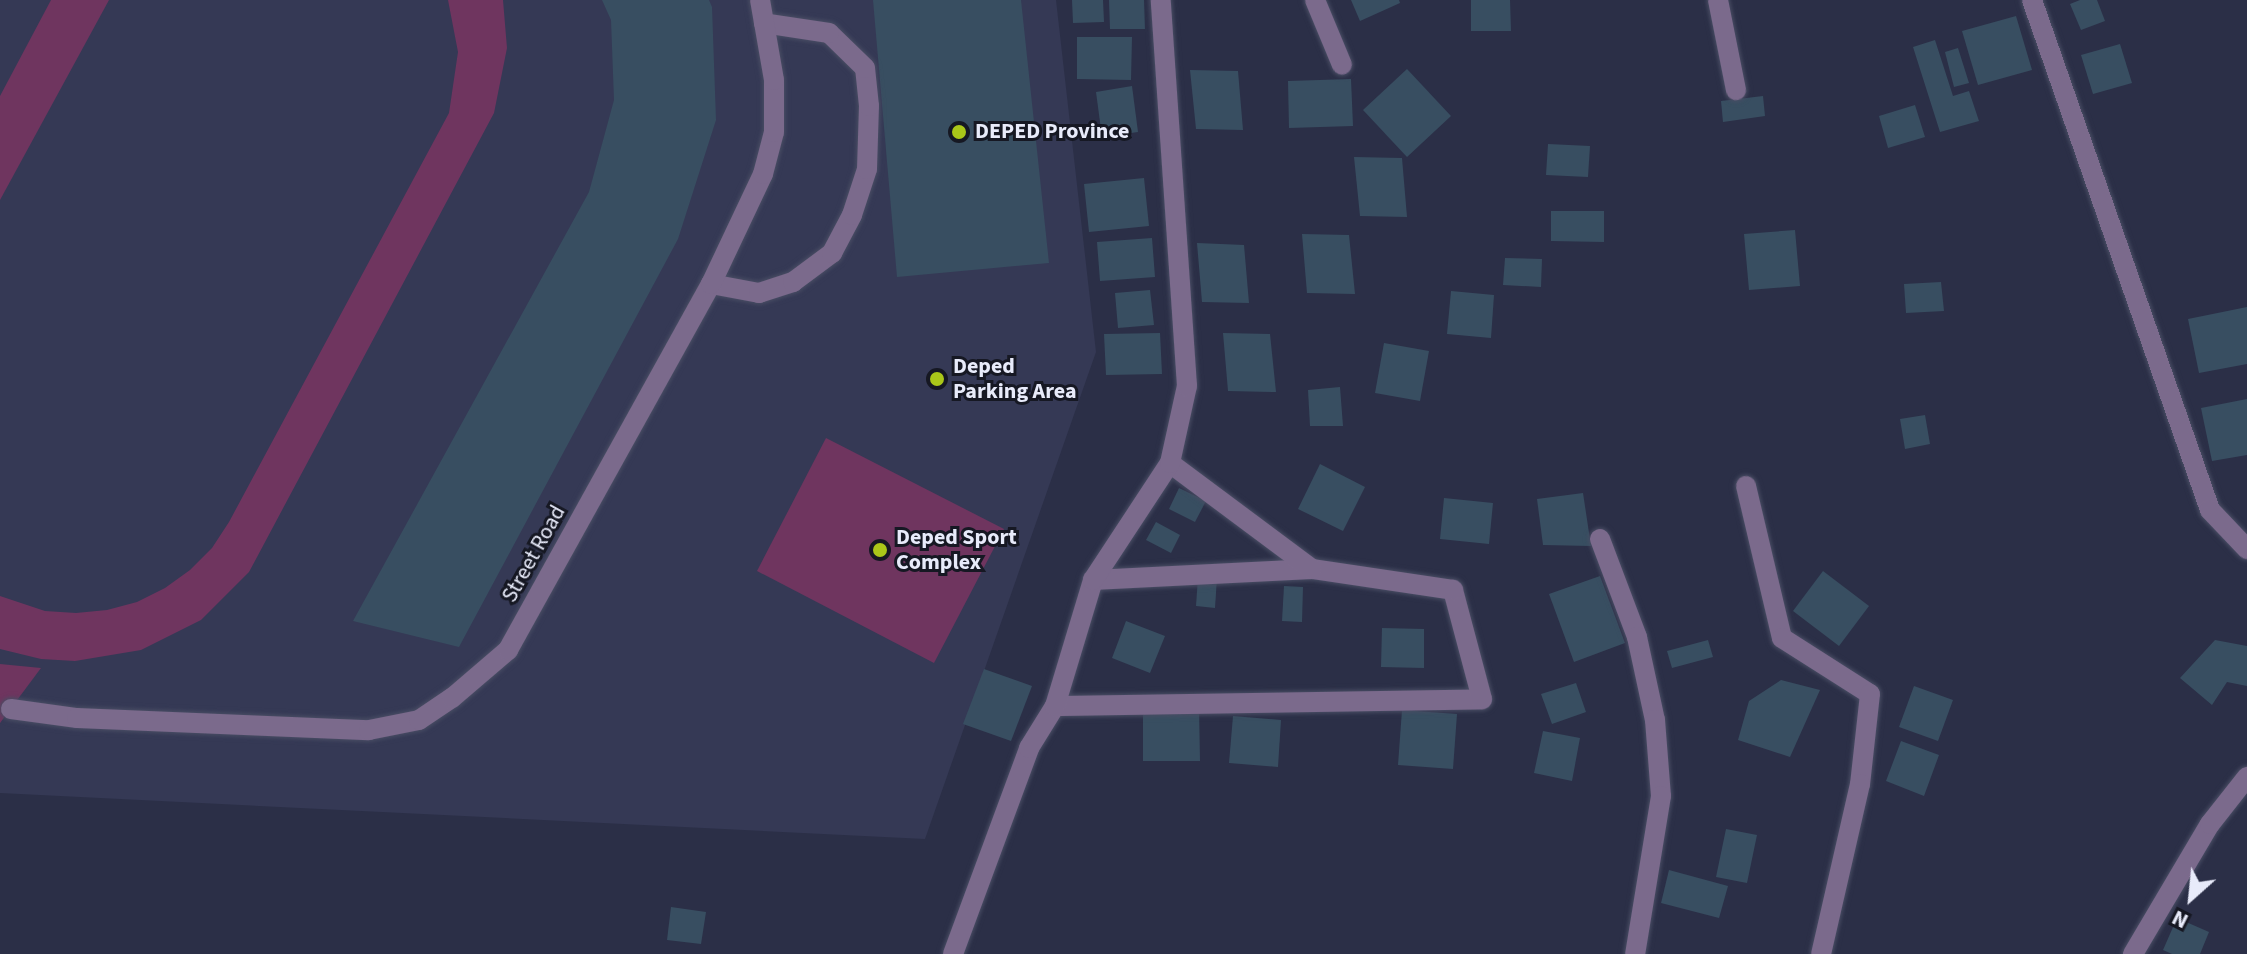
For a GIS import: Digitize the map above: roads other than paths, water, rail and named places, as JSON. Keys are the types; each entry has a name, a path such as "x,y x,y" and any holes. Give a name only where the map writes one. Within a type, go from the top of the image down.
{"street":[{"name":"Street Road","path":"11,709 77,718 281,729 369,730 419,720 452,698 508,650 711,284 763,174 774,132 774,80 760,0"},
{"path":"953,954 1029,748 1055,706 1093,580 1170,463 1187,386 1161,0"},
{"path":"1315,0 1342,65"},
{"path":"1718,0 1736,90"},
{"path":"2032,0 2210,510 2247,549"},
{"path":"711,284 759,293 793,282 832,253 852,215 867,169 869,106 865,68 829,33 764,23"},
{"path":"1170,463 1312,569"},
{"path":"1746,486 1782,638 1870,694 1860,784 1821,954"},
{"path":"1600,539 1637,637 1655,720 1661,796 1635,954"},
{"path":"1055,706 1482,699 1453,590 1312,569 1093,580"},
{"path":"2133,954 2210,824 2247,777"}],"place":[{"name":"DEPED Province","path":"959,132"},
{"name":"Deped Parking Area","path":"937,379"},
{"name":"Deped Sport Complex","path":"880,550"}]}
